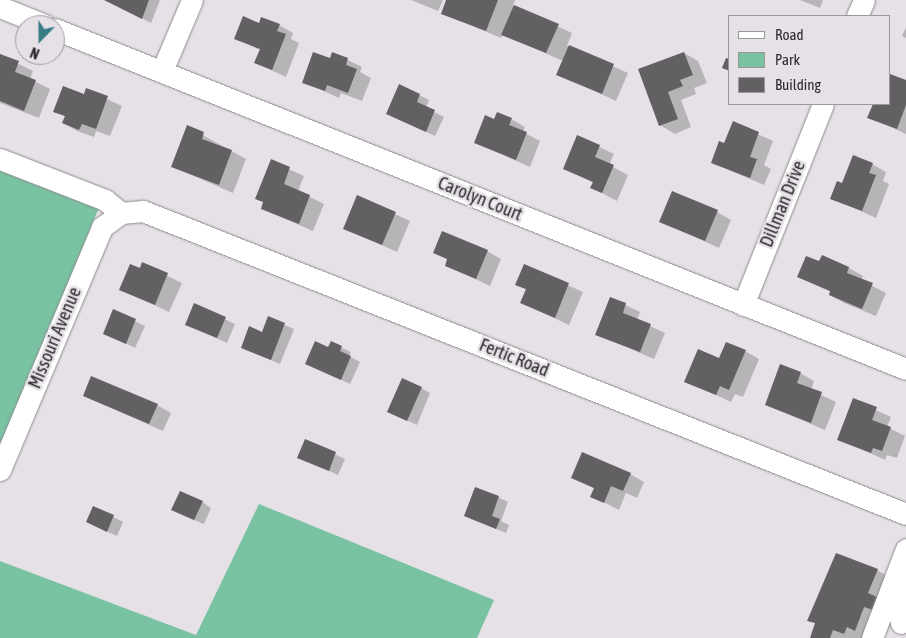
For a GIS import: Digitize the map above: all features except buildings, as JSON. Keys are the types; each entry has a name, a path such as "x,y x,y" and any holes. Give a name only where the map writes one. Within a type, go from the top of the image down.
{"street":[{"path":"162,71 192,0"},
{"path":"857,15 864,0"},
{"path":"0,7 20,15"},
{"name":"Carolyn Court","path":"65,33 906,369"},
{"name":"Dillman Drive","path":"743,305 822,105"},
{"path":"0,159 105,200 121,213"},
{"name":"Fertic Road","path":"121,213 142,211 906,514"},
{"name":"Missouri Avenue","path":"0,470 102,227 121,213"},
{"path":"872,638 906,549"},
{"path":"900,623 899,612 906,588"}],"green space":[{"path":"0,165 100,205 0,451"},
{"path":"259,504 494,600 477,638 0,638 0,561 196,635"}]}
